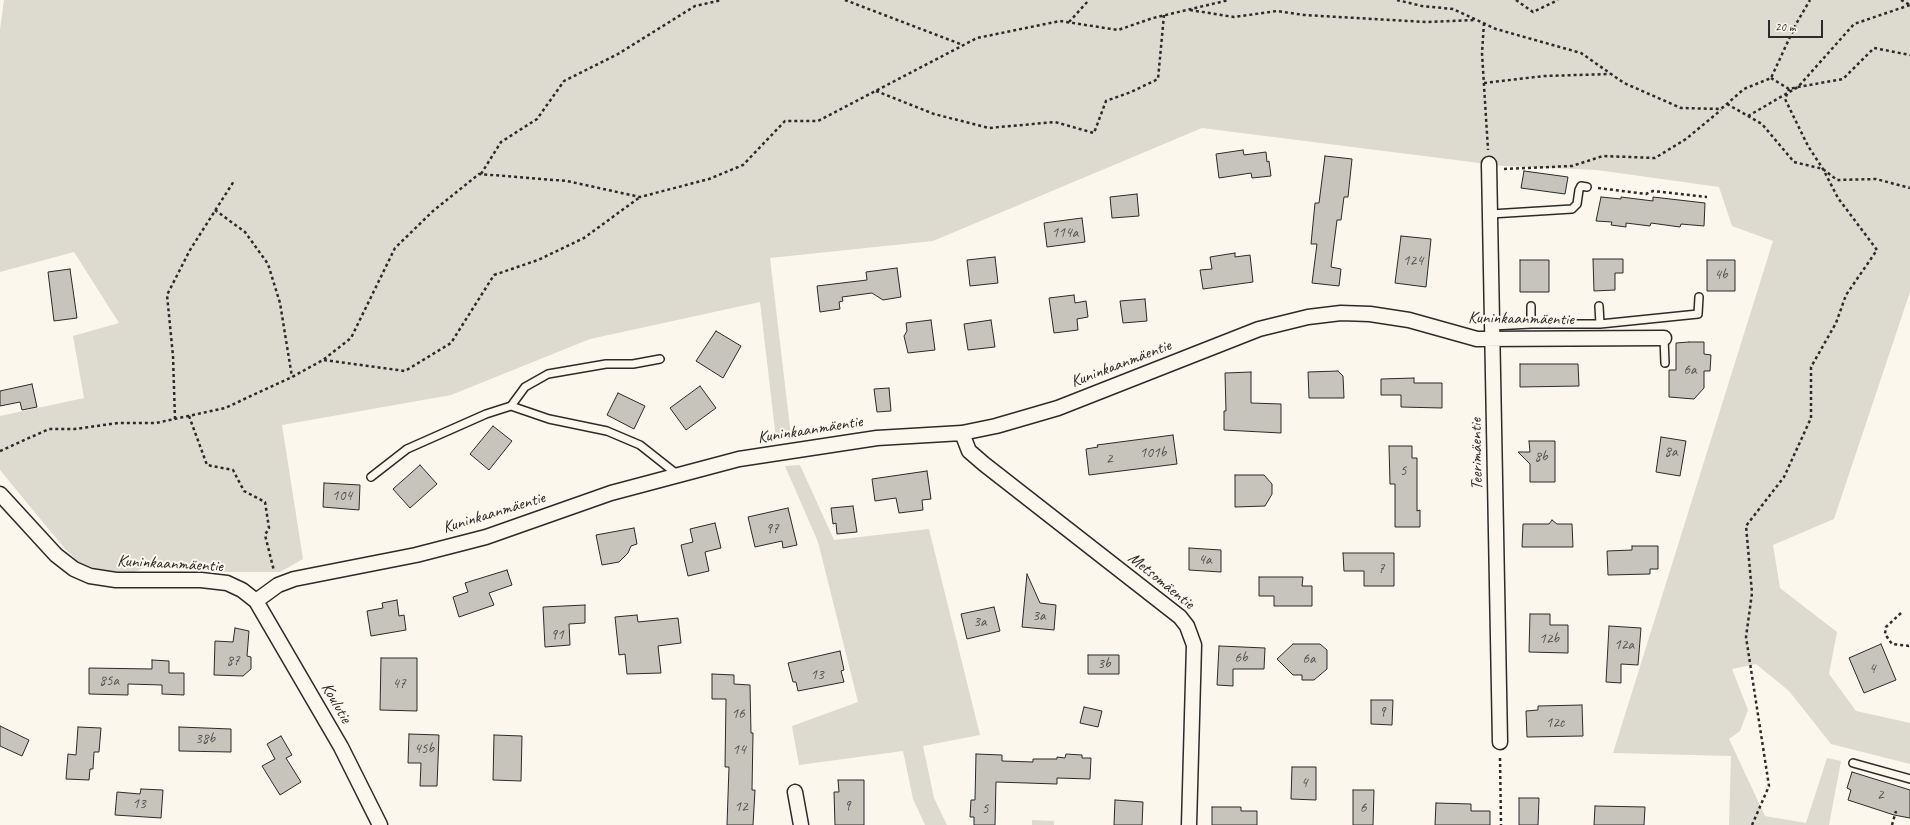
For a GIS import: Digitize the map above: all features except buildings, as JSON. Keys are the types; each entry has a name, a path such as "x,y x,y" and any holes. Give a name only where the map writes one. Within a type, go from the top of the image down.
{"street":[{"name":"Teerimäentie","path":"1489,164 1500,742"},
{"name":"Kuninkaanmäentie","path":"0,494 56,555 74,569 90,576 116,580 201,580 227,583 242,590 256,601 278,585 294,579 416,555 478,539 611,494 739,459 878,438 962,433 996,426 1058,408 1259,328 1308,318 1341,313 1370,314 1409,320 1463,336 1493,332 1664,338"},
{"name":"Metsomäentie","path":"962,433 969,451 984,464 1180,616 1187,626 1194,645 1189,825"},
{"name":"Koulutie","path":"256,601 340,747 380,825"},
{"path":"795,792 801,825"}],"lane":[{"path":"1490,214 1572,209 1577,204 1581,186 1588,187"},
{"path":"1493,332 1531,324 1600,324 1698,314 1699,297"},
{"path":"1531,306 1531,324"},
{"path":"1599,306 1600,324"},
{"path":"1664,338 1664,363"},
{"path":"371,477 407,449 486,414 511,406 525,387 548,374 606,364 633,364 660,359"},
{"path":"511,406 549,419 607,431 640,445 679,476"},
{"path":"1853,762 1910,779"}],"path":[{"path":"0,451 49,429 75,429 118,423 156,423 225,408 292,377 323,360 351,338 396,248 433,211 480,174 501,142 538,118 564,81 618,54 695,6 722,0"},
{"path":"845,0 964,45"},
{"path":"1069,22 1089,0"},
{"path":"323,360 405,371 451,343 494,275 538,260 584,238 640,197 709,178 743,165 785,121 818,121 977,38 1060,21 1118,30 1188,9 1229,0"},
{"path":"1397,0 1422,6 1453,9 1496,29 1581,53 1624,83 1681,108 1721,109"},
{"path":"1516,0 1533,12 1558,0"},
{"path":"1490,183 1505,168 1572,166 1603,156 1655,158 1686,139 1744,89 1771,78 1796,24 1810,0"},
{"path":"1901,0 1910,5"},
{"path":"1748,116 1798,88 1854,24 1910,5"},
{"path":"1188,9 1234,17 1277,11 1304,15 1426,22 1476,20"},
{"path":"876,90 934,114 989,128 1055,122 1094,133 1106,101 1132,92 1158,80 1164,16"},
{"path":"1484,23 1482,53 1489,164"},
{"path":"1771,78 1789,89 1798,88 1844,79 1874,48 1910,55"},
{"path":"1484,83 1544,76 1611,74"},
{"path":"1752,825 1769,786 1746,638 1752,594 1746,526 1784,477 1811,418 1811,367 1836,323 1846,295 1877,250 1838,198 1823,169 1808,146 1791,114 1786,99 1789,89"},
{"path":"1726,104 1762,124 1794,162 1823,169 1837,180 1876,179 1910,188"},
{"path":"480,174 567,181 640,197"},
{"path":"175,419 173,356 167,295 190,250 234,181"},
{"path":"1602,188 1646,194 1653,191 1707,197"},
{"path":"215,210 245,232 268,264 280,303 292,377"},
{"path":"189,416 207,465 233,470 244,491 265,502 269,528 265,535 278,585"},
{"path":"1901,613 1886,627 1885,634 1892,644 1910,646"},
{"path":"1500,742 1501,825"},
{"path":"1892,825 1896,811"}],"shaded area":[{"path":"4,0 1910,0 1910,292 1834,519 1773,545 1780,588 1837,632 1829,674 1856,711 1910,723 1910,764 1831,744 1789,691 1756,664 1732,669 1748,710 1740,731 1729,739 1765,816 1806,823 1827,758 1841,761 1829,825 1729,825 1731,756 1613,753 1773,241 1732,226 1719,187 1597,170 1503,166 1202,128 933,241 770,258 791,436 776,439 760,302 590,339 451,395 282,425 303,559 280,572 215,572 182,562 152,564 135,572 120,573 94,568 79,562 65,549 0,470 0,416 84,398 73,336 119,323 74,252 0,272 0,30"},
{"path":"800,465 834,540 929,529 980,735 923,746 934,798 947,825 925,825 913,799 903,751 799,765 792,726 858,702 818,542 785,466"},
{"path":"1032,820 1054,821 1054,825 1032,825"}]}
